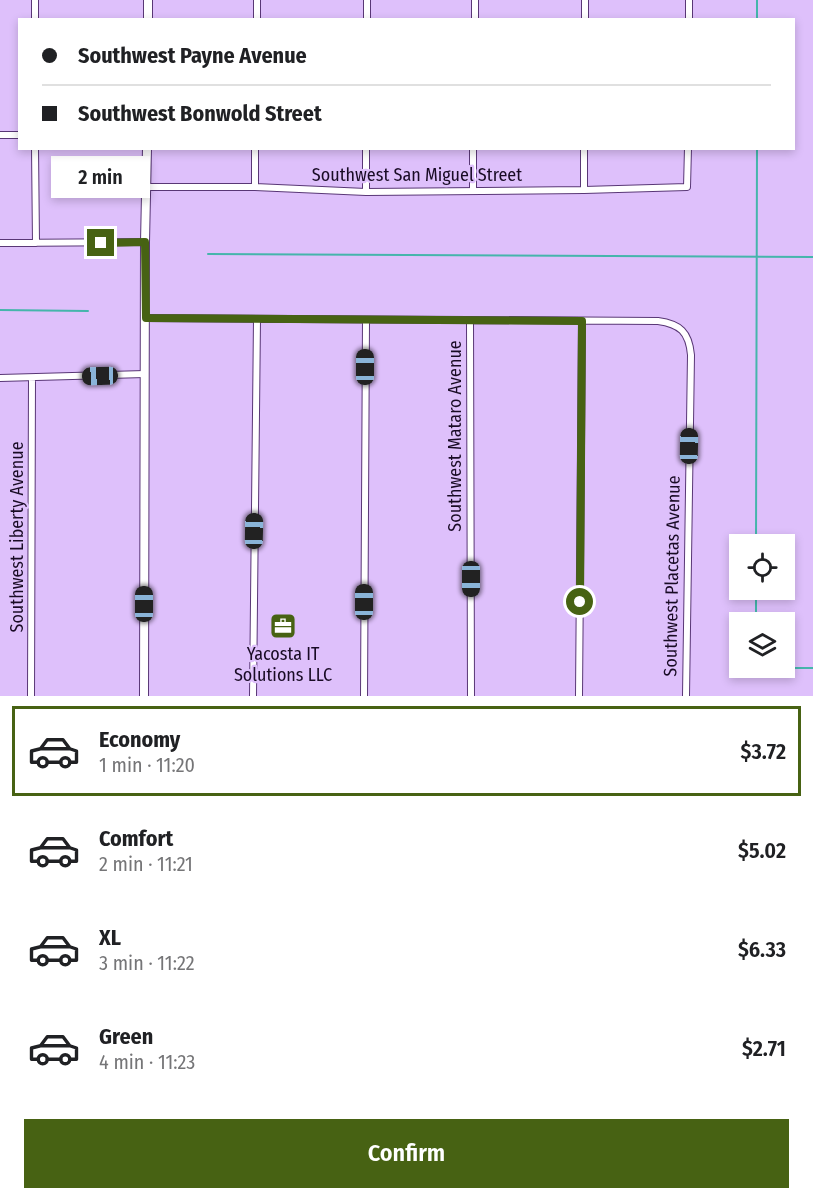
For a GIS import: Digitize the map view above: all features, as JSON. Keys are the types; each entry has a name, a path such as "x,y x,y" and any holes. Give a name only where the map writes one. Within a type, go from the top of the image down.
{"street":[{"path":"35,0 35,18"},
{"path":"148,0 148,18"},
{"path":"257,0 257,18"},
{"path":"366,18 367,0"},
{"path":"475,0 475,18"},
{"path":"585,0 585,18"},
{"path":"689,0 689,18"},
{"path":"0,135 18,135"},
{"path":"35,150 36,243"},
{"path":"144,696 147,150"},
{"path":"255,150 255,187"},
{"path":"366,150 366,192"},
{"path":"473,150 473,190"},
{"path":"584,150 584,190"},
{"name":"Southwest San Miguel Street","path":"147,187 255,187 366,192 687,187 688,150"},
{"path":"0,243 145,242"},
{"path":"146,318 582,321 579,696"},
{"path":"253,696 257,319"},
{"path":"364,696 366,320"},
{"name":"Southwest Mataro Avenue","path":"470,321 471,696"},
{"name":"Southwest Placetas Avenue","path":"582,321 668,322 680,328 688,340 691,354 686,696"},
{"path":"0,378 145,374"},
{"name":"Southwest Liberty Avenue","path":"31,696 32,378"}],"waterway":[{"path":"757,0 757,18"},
{"path":"756,534 757,150"},
{"path":"208,254 813,257"},
{"path":"0,310 88,311"},
{"path":"756,600 756,612"},
{"path":"795,668 813,668"}],"place":[{"name":"Yacosta IT Solutions LLC","path":"283,626"}],"route":[{"path":"101,243 145,242 146,318 582,321 580,602"}]}
